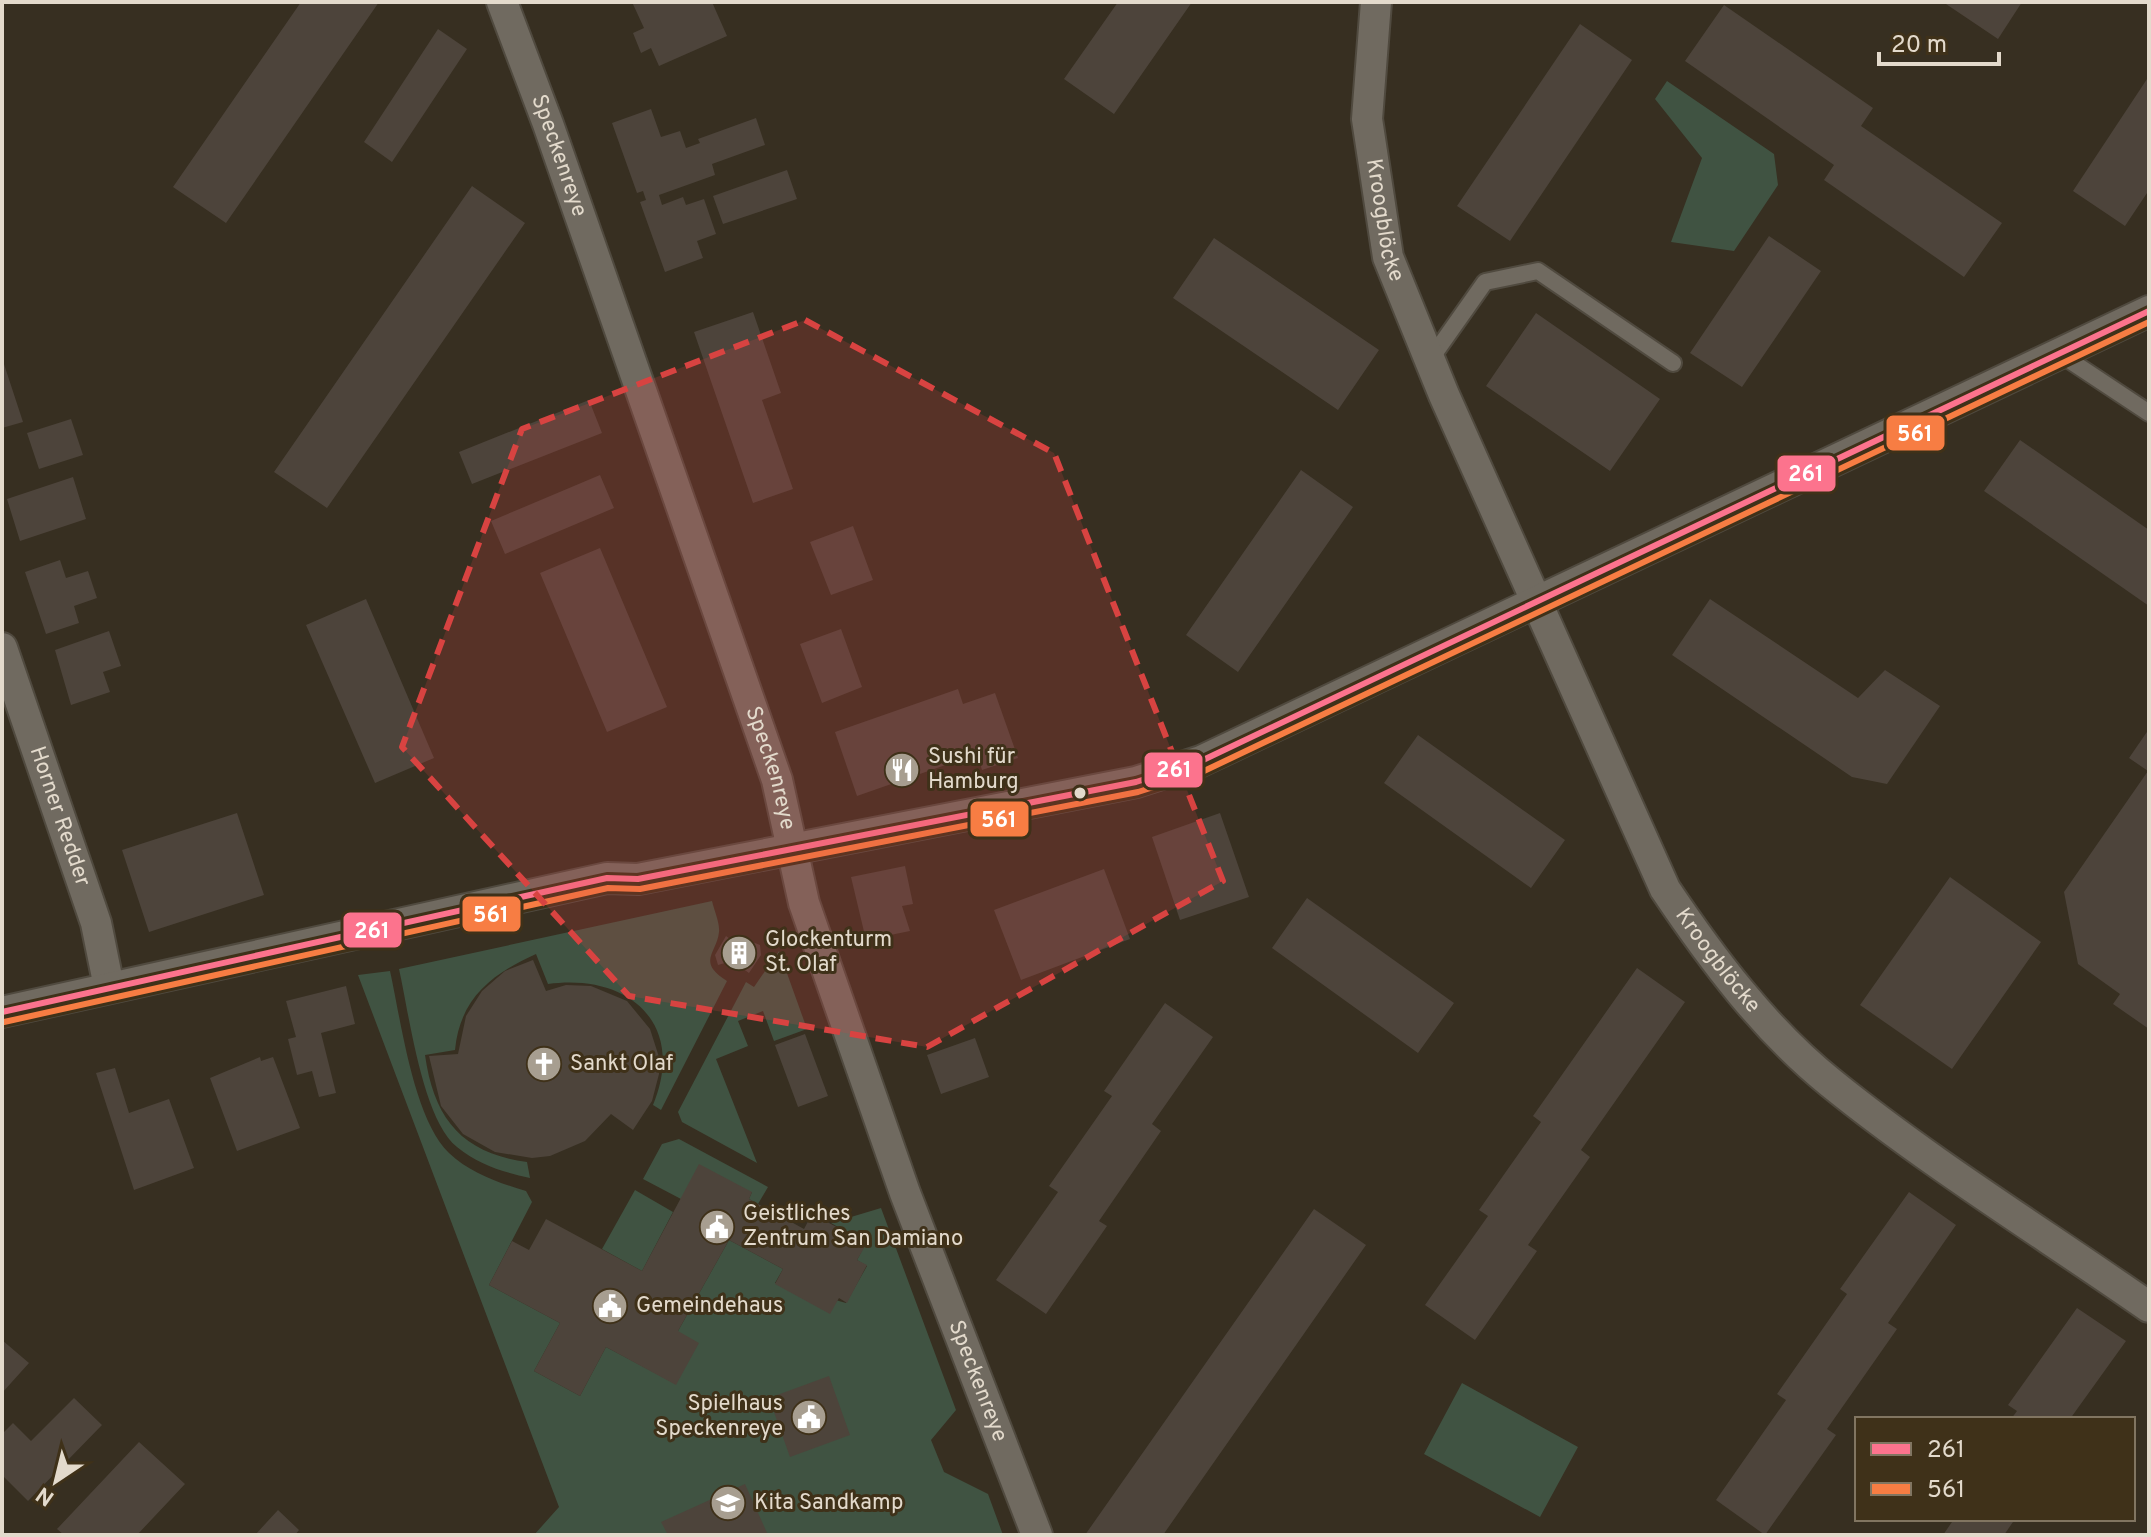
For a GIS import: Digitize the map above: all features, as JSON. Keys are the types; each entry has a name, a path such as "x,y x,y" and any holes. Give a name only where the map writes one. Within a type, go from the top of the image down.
{"street":[{"name":"Speckenreye","path":"502,2 772,765 804,903 905,1193 1037,1535"},
{"name":"Kroogblöcke","path":"1376,2 1372,20 1369,132 1388,257 1536,604 1665,889 1706,950 1781,1037 1853,1099 2149,1307"},
{"path":"2,1012 607,878 638,879 1136,782 1201,761 2149,311"},
{"name":"Horner Redder","path":"2,648 96,923 109,987"}],"lane":[{"path":"1430,360 1485,282 1538,271 1673,363"},
{"path":"2060,354 2149,413"}],"highlighted area":[{"path":"805,320 1054,453 1223,881 927,1047 629,996 402,747 522,429"}],"green space":[{"path":"1667,81 1774,154 1778,185 1734,251 1671,242 1702,158 1655,99"},
{"path":"712,901 719,932 710,963 727,981 661,1110 653,1105 662,1076 662,1050 656,1028 643,1010 625,996 603,987 577,983 548,984 536,954 505,970 481,990 464,1016 455,1050 425,1055 436,1097 455,1129 485,1150 527,1162 530,1178 492,1167 457,1147 445,1133 426,1090 399,969"},
{"path":"779,951 807,1029 774,1041 763,1011 738,1021 748,1046 716,1059 757,1163 682,1122 678,1112 746,982 754,987"},
{"path":"390,971 417,1093 437,1137 449,1153 466,1166 495,1181 526,1191 532,1202 489,1285 560,1323 534,1371 580,1396 606,1347 676,1384 678,1331 729,1240 783,1269 775,1283 846,1303 867,1266 857,1260 866,1243 831,1223 881,1208 956,1410 931,1440 944,1472 988,1494 1003,1535 534,1535 559,1507 358,975"},
{"path":"679,1139 768,1187 758,1204 749,1199 752,1192 681,1199 643,1179 662,1144"},
{"path":"635,1190 673,1212 642,1271 602,1249"},
{"path":"1462,1383 1578,1447 1540,1517 1424,1454"}],"building":[{"path":"301,2 379,2 226,223 173,187"},
{"path":"632,2 712,2 727,36 659,66 651,48 641,53 633,33 644,28"},
{"path":"1118,2 1192,2 1114,114 1064,79"},
{"path":"1943,2 2022,2 1998,39"},
{"path":"1724,5 1873,108 1861,126 2002,223 1964,277 1824,180 1834,165 1685,61"},
{"path":"1580,24 1632,60 1510,241 1457,206"},
{"path":"438,29 467,49 392,162 364,142"},
{"path":"2149,76 2149,190 2125,226 2073,191"},
{"path":"651,109 661,137 680,131 686,148 700,143 698,139 756,118 765,145 712,164 715,175 659,195 662,205 683,197 686,205 704,199 716,234 697,241 703,258 665,272 640,202 646,200 643,191 637,193 612,123"},
{"path":"787,170 797,199 723,224 713,196"},
{"path":"472,186 525,223 327,508 274,472"},
{"path":"1769,236 1821,271 1742,387 1690,353"},
{"path":"1214,238 1379,350 1338,410 1173,298"},
{"path":"753,312 781,393 762,400 793,489 753,503 694,332"},
{"path":"1536,313 1660,399 1610,471 1486,386"},
{"path":"2,358 23,422 2,428"},
{"path":"589,400 602,433 472,484 459,452"},
{"path":"71,419 83,455 39,469 27,433"},
{"path":"2020,440 2149,530 2149,606 1984,491"},
{"path":"1301,470 1353,507 1238,672 1186,635"},
{"path":"600,475 614,508 505,554 491,521"},
{"path":"73,477 86,519 20,541 7,499"},
{"path":"853,526 873,580 831,595 810,542"},
{"path":"600,548 667,707 607,732 540,573"},
{"path":"60,560 66,578 88,571 97,598 74,606 79,623 46,634 25,572"},
{"path":"366,599 434,758 375,783 306,625"},
{"path":"1710,599 1858,698 1885,670 1940,706 1887,784 1852,777 1672,655"},
{"path":"841,629 862,687 822,703 800,644"},
{"path":"109,631 121,666 103,672 110,692 71,705 55,650"},
{"path":"958,689 963,704 995,693 1018,758 982,770 977,754 857,796 835,732"},
{"path":"2149,729 2149,1029 2113,1004 2120,994 2078,964 2064,892 2148,771 2129,758"},
{"path":"1418,735 1565,840 1531,888 1384,783"},
{"path":"237,813 264,895 149,932 122,850"},
{"path":"1220,813 1249,897 1180,920 1152,837"},
{"path":"905,866 913,904 902,906 910,931 866,940 851,877"},
{"path":"1104,869 1130,939 1021,980 994,910"},
{"path":"1950,877 2041,942 1952,1069 1860,1005"},
{"path":"1307,898 1454,1003 1418,1053 1272,948"},
{"name":"Glockenturm St. Olaf","path":"726,936 741,947 750,941 760,945 761,955 749,973 732,961 718,965 715,955"},
{"name":"Sankt Olaf","path":"533,960 546,991 566,985 591,986 627,1001 650,1029 659,1057 659,1074 652,1101 633,1130 611,1114 585,1141 550,1156 532,1158 495,1152 463,1134 441,1106 429,1056 458,1054 466,1016 482,991 505,971"},
{"path":"1637,968 1685,1002 1581,1150 1590,1157 1528,1245 1537,1251 1475,1340 1425,1305 1488,1216 1479,1210 1541,1122 1533,1116"},
{"path":"346,986 355,1024 321,1033 336,1093 319,1097 312,1071 297,1075 288,1039 296,1037 286,1001"},
{"path":"1165,1003 1213,1037 1152,1124 1161,1131 1099,1221 1107,1226 1046,1314 996,1280 1058,1192 1049,1186 1112,1096 1104,1091"},
{"path":"805,1034 828,1096 798,1107 775,1045"},
{"path":"975,1038 989,1077 941,1094 927,1055"},
{"path":"260,1057 261,1061 273,1057 300,1128 237,1151 210,1078"},
{"path":"115,1068 129,1113 169,1099 194,1168 134,1190 96,1073"},
{"path":"699,1164 752,1192 749,1199 804,1229 812,1214 867,1243 857,1260 867,1265 847,1303 839,1298 830,1314 775,1284 783,1269 729,1240 678,1331 699,1343 676,1385 606,1347 580,1396 534,1371 560,1323 489,1285 512,1241 529,1250 546,1219 642,1271"},
{"path":"1909,1192 1956,1225 1888,1323 1897,1329 1827,1429 1836,1435 1765,1535 1716,1500 1786,1400 1777,1394 1847,1294 1840,1289"},
{"path":"1314,1209 1366,1245 1163,1535 1085,1535"},
{"path":"2077,1308 2126,1341 2071,1417 2012,1417 2017,1411 2008,1405"},
{"path":"2,1340 29,1363 2,1393"},
{"name":"Spielhaus Speckenreye","path":"829,1376 850,1435 790,1457 769,1398"},
{"path":"74,1398 102,1425 28,1501 2,1475 2,1434 13,1423 31,1441"},
{"path":"139,1442 185,1484 137,1535 64,1535 57,1529"},
{"name":"Kita Sandkamp","path":"745,1484 768,1535 668,1535 661,1522"},
{"path":"278,1510 299,1530 295,1535 255,1535"},
{"path":"1953,1521 2014,1521 2004,1535 1943,1535"}],"transit line":[{"name":"261","path":"2,1012 607,878 638,879 1136,782 1201,761 2149,311"},
{"name":"561","path":"4,1022 608,888 640,889 1138,792 1204,771 2149,322"}],"place":[{"name":"Sushi für Hamburg","path":"902,770"},
{"name":"Glockenturm St. Olaf","path":"739,953"},
{"name":"Sankt Olaf","path":"544,1064"},
{"name":"Geistliches Zentrum San Damiano","path":"717,1227"},
{"name":"Gemeindehaus","path":"610,1306"},
{"name":"Spielhaus Speckenreye","path":"809,1417"},
{"name":"Kita Sandkamp","path":"728,1503"}]}
